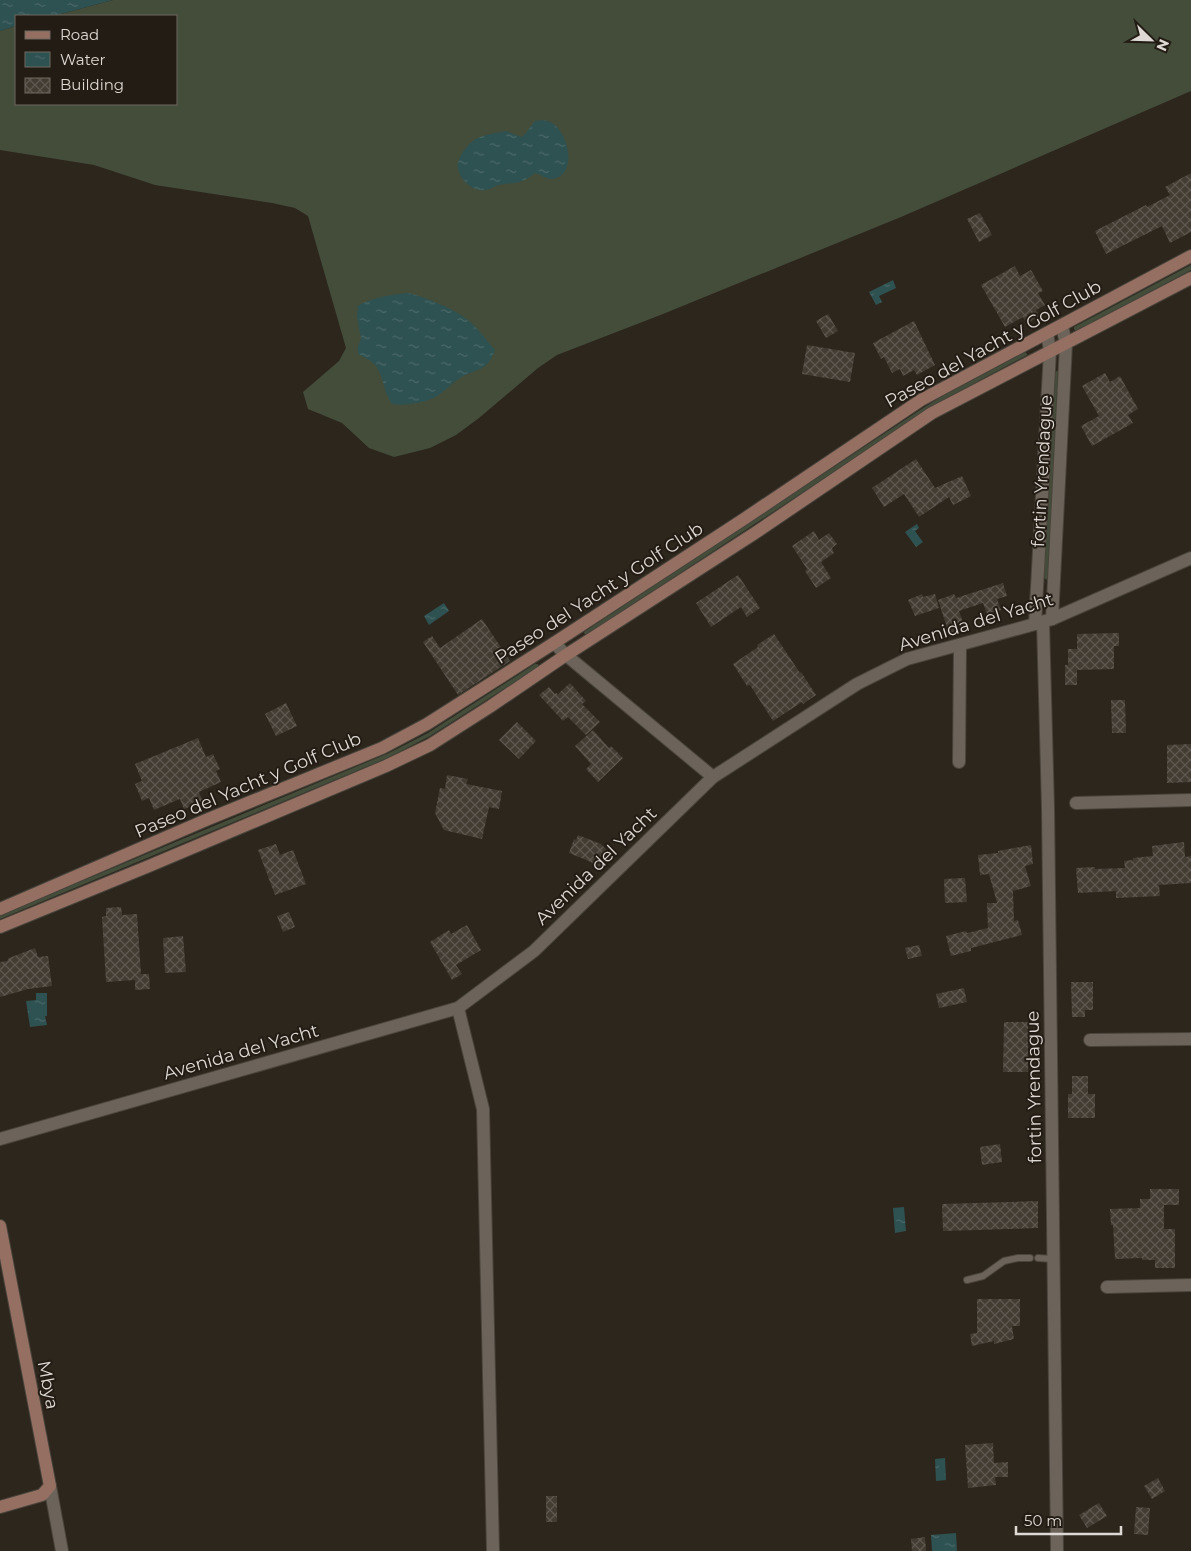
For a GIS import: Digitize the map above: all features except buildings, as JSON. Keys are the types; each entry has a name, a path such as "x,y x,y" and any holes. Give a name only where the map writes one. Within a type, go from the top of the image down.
{"main road":[{"name":"Paseo del Yacht y Golf Club","path":"0,909 206,820 382,748 427,724 554,643 921,400 1191,256"},
{"name":"Paseo del Yacht y Golf Club","path":"0,927 386,766 430,744 755,533 932,413 1191,278"},
{"name":"Mbya","path":"0,1226 50,1486"},
{"path":"0,1507 42,1495 50,1486"}],"street":[{"name":"fortin Yrendague","path":"1043,622 1066,344 1062,326"},
{"name":"fortin Yrendague","path":"1047,333 1050,351 1043,622 1048,818 1057,1551"},
{"name":"Avenida del Yacht","path":"0,1139 458,1008 534,951 713,777 857,684 907,659 1043,622 1191,558"},
{"path":"554,643 713,777"},
{"path":"959,762 960,645"},
{"path":"1076,803 1191,800"},
{"path":"458,1008 483,1109 493,1551"},
{"path":"1090,1040 1191,1040"},
{"path":"1107,1287 1191,1285"},
{"name":"Mbya","path":"50,1486 62,1551"}],"lane":[{"path":"967,1280 983,1276 1004,1261 1030,1258"},
{"path":"1038,1258 1054,1259"}],"green space":[{"path":"113,0 1191,0 1191,91 901,217 557,355 538,368 456,435 430,448 394,457 369,448 342,423 308,409 303,392 339,361 346,348 308,216 295,208 272,203 155,185 94,165 0,150 0,31 15,26 15,105 178,105 178,15 57,15"},
{"path":"1191,265 1191,270 1076,331 1074,329 1074,327"},
{"path":"1025,352 1027,355 943,400 586,635 584,633 920,410"},
{"path":"1058,371 1047,580 1044,578 1055,372"},
{"path":"535,664 538,664 538,667 430,736 390,757 0,919 0,915 389,753 428,733"}],"water":[{"path":"0,0 113,0 57,15 15,15 15,26 0,31"},
{"path":"543,120 550,122 556,127 566,142 568,161 566,169 561,175 551,179 535,173 522,181 499,185 485,190 475,189 462,178 458,163 462,153 473,141 483,136 506,131 521,137 535,121"},
{"path":"893,280 896,288 879,296 882,302 876,305 869,292"},
{"path":"409,293 440,304 462,316 475,327 495,350 485,366 460,378 435,397 412,404 392,404 377,367 370,360 358,354 358,346 361,339 357,317 358,306 390,295"},
{"path":"917,524 919,528 915,531 923,542 916,547 905,532"},
{"path":"444,603 449,611 429,625 424,616"},
{"path":"36,993 47,993 47,1016 45,1016 47,1025 30,1027 26,1001 36,1000"},
{"path":"904,1207 906,1231 895,1233 893,1208"},
{"path":"945,1458 946,1480 936,1481 935,1459"},
{"path":"956,1533 957,1551 932,1551 931,1535"}]}
